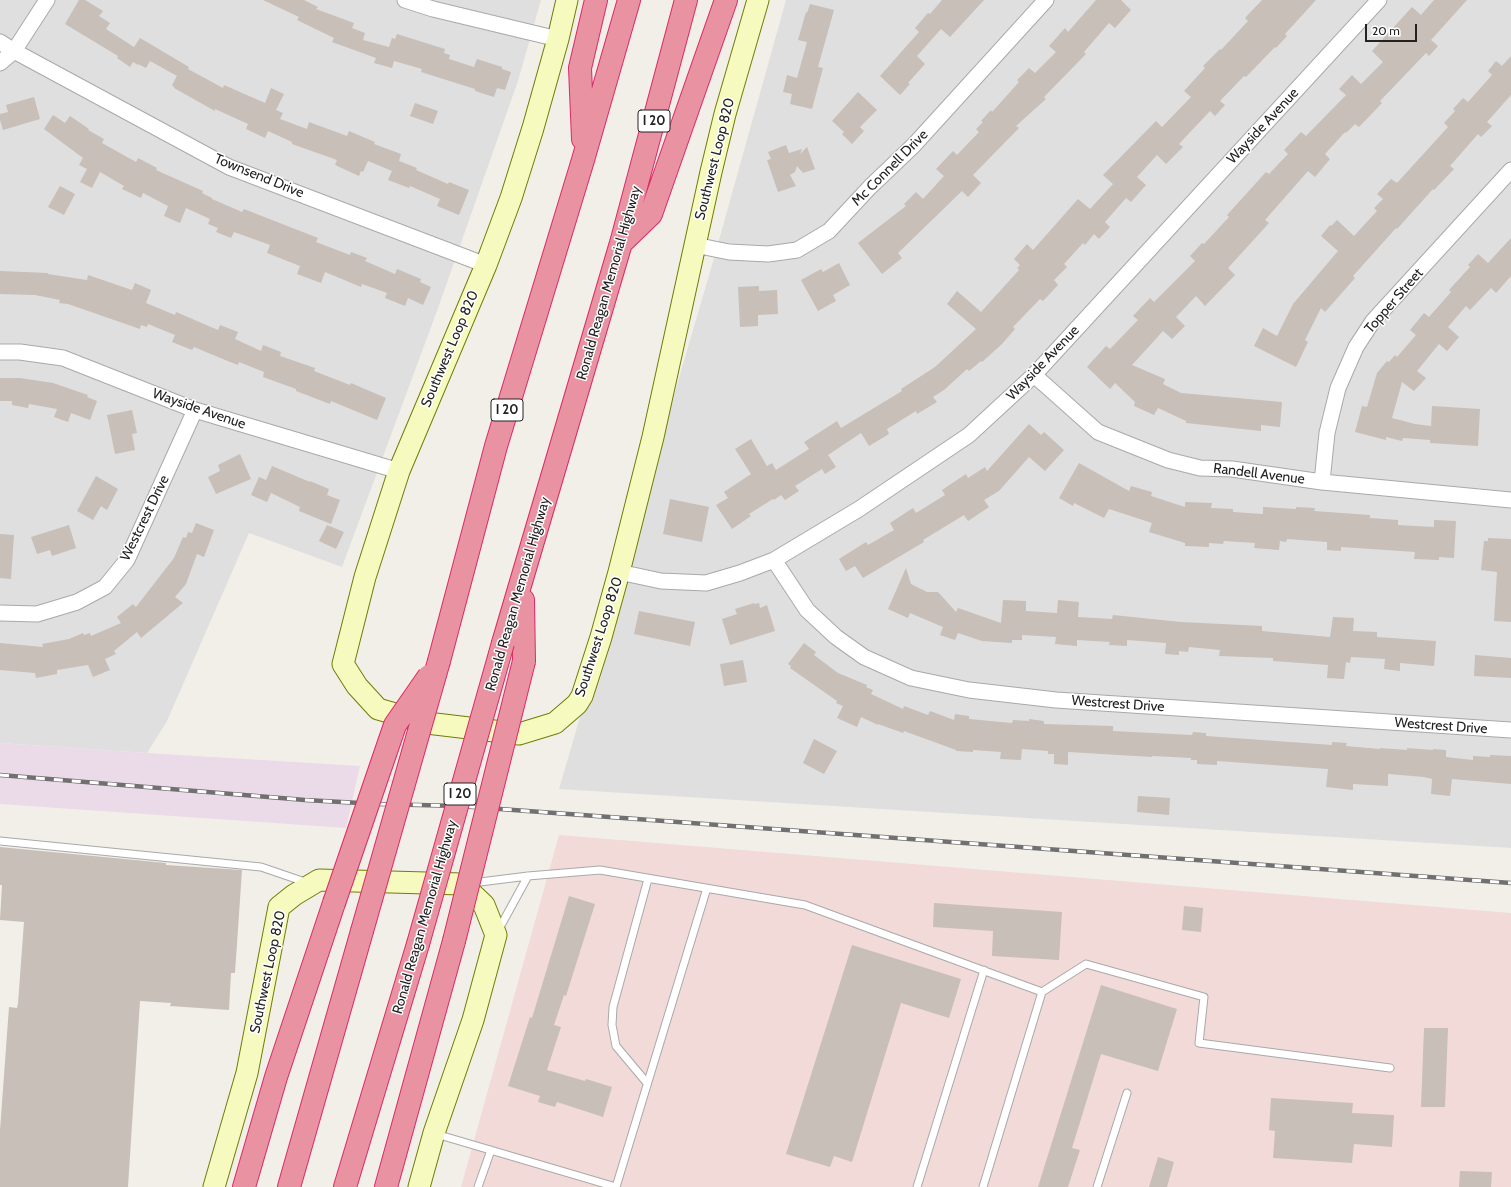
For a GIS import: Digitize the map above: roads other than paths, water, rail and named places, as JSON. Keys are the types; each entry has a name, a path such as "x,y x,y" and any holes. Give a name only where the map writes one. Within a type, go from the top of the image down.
{"highway":[{"path":"583,160 580,68 596,0"},
{"name":"I 20","path":"290,1187 438,661 496,446 583,160 629,0"},
{"name":"Ronald Reagan Memorial Highway","path":"345,1187 418,944 503,644 621,243 686,0"},
{"path":"621,243 651,214 726,0"},
{"path":"386,1187 454,941 524,661 522,581"},
{"path":"244,1187 276,1077 395,725 438,661"}],"main road":[{"name":"Southwest Loop 820","path":"568,0 533,128 511,198 486,264 399,471 365,577 343,664 357,686 378,709 427,723 519,734 555,723 577,704 582,696 620,572 653,437 725,114 758,0"},
{"name":"Southwest Loop 820","path":"214,1187 247,1073 279,907 294,895 319,880 462,884"},
{"path":"419,1187 434,1133 473,1020 496,935 484,905 462,884"}],"street":[{"path":"0,63 14,51 47,0"},
{"path":"405,0 433,9 558,39"},
{"name":"Mc Connell Drive","path":"695,245 730,252 768,254 797,250 829,231 870,187 914,145 1046,0"},
{"name":"Wayside Avenue","path":"620,572 660,581 706,583 740,573 774,560 859,509 969,436 1034,375 1378,0"},
{"name":"Townsend Drive","path":"0,42 229,167 486,264"},
{"name":"Topper Street","path":"1322,482 1327,433 1338,388 1356,347 1373,321 1511,170"},
{"name":"Wayside Avenue","path":"0,352 20,352 63,358 195,410 399,471"},
{"name":"Randell Avenue","path":"1034,375 1098,432 1168,460 1200,468 1232,469 1322,482 1511,500"},
{"name":"Westcrest Drive","path":"0,612 37,614 76,602 105,587 127,560 195,410"},
{"name":"Westcrest Drive","path":"774,560 807,610 836,637 864,657 911,678 969,690 1056,700 1511,730"}],"lane":[{"path":"0,841 261,867 312,885"},
{"path":"462,884 528,876 600,870 805,905 1042,992"},
{"path":"496,935 528,876"},
{"path":"647,1083 616,1046 612,1025 613,1007 648,879"},
{"path":"434,1133 616,1187 707,888"},
{"path":"983,1187 1042,992 1086,964 1204,997 1199,1043 1390,1068"},
{"path":"917,1187 984,970"},
{"path":"1097,1187 1127,1093"},
{"path":"478,1187 491,1150"}],"railway":[{"path":"0,775 305,800 459,806 1511,883"}]}
